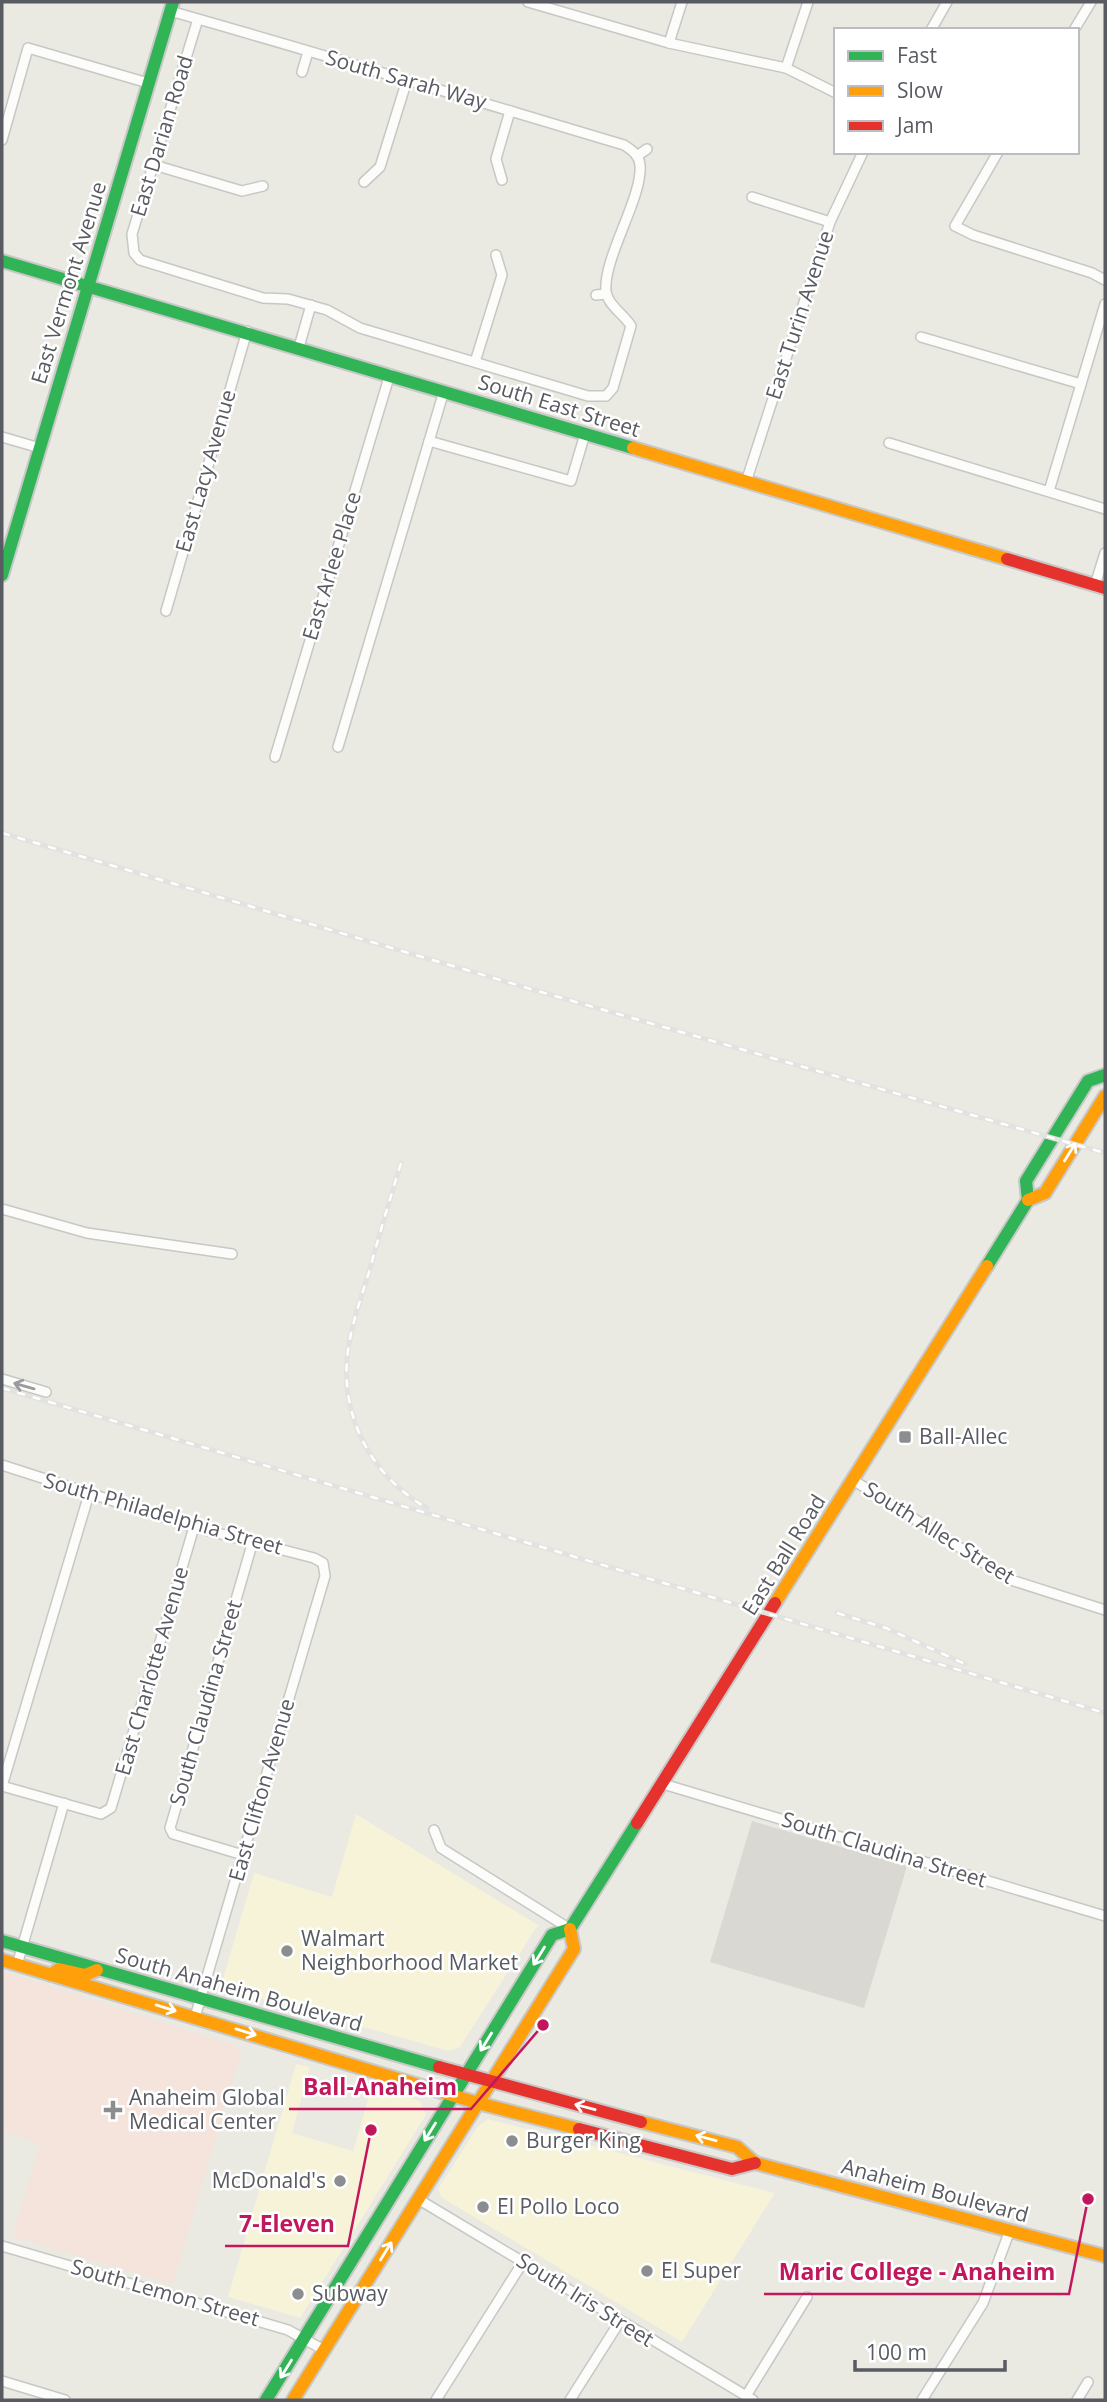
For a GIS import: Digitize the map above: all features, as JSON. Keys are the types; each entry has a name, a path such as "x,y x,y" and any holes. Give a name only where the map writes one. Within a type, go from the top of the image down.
{"main road":[{"name":"East Vermont Avenue","path":"2,575 172,6"},
{"name":"South East Street","path":"2,261 247,331 1100,586"},
{"name":"East Ball Road","path":"267,2400 552,1935 570,1929 1028,1200 1027,1181 1058,1129 1088,1082 1105,1076"},
{"name":"East Ball Road","path":"1028,1200 1045,1193 1105,1096"},
{"name":"East Ball Road","path":"293,2400 574,1949 570,1929"},
{"name":"South Anaheim Boulevard","path":"2,1941 200,2000 491,2081"},
{"name":"South Anaheim Boulevard","path":"2,1960 478,2103"},
{"path":"51,1975 60,1969 85,1975 97,1970"},
{"name":"Anaheim Boulevard","path":"491,2081 737,2147 755,2163 1105,2256"},
{"name":"Anaheim Boulevard","path":"478,2103 732,2169 755,2163"}],"street":[{"path":"528,2 556,6 669,43 786,68 834,92"},
{"path":"669,43 682,2"},
{"path":"786,68 808,2"},
{"path":"932,28 947,2"},
{"path":"1075,28 1091,2"},
{"name":"South Sarah Way","path":"172,6 198,19 624,145 637,156"},
{"name":"East Darian Road","path":"198,19 132,234 134,253 147,265 262,299 288,299 312,306"},
{"path":"2,140 28,48 148,83"},
{"path":"302,72 308,51"},
{"path":"364,182 380,167 407,80"},
{"path":"502,180 496,159 510,111"},
{"path":"299,348 312,306 338,314 360,328 588,396 606,396 618,379 631,326 606,294 607,282 639,175 637,156 647,149"},
{"name":"East Turin Avenue","path":"746,482 830,222 862,154"},
{"path":"997,154 956,226 973,235 1092,273 1105,280"},
{"path":"153,165 242,191 263,186"},
{"path":"752,197 830,222"},
{"path":"475,362 502,275 496,255"},
{"path":"596,296 606,294"},
{"path":"1049,491 1105,304"},
{"name":"East Lacy Avenue","path":"166,611 247,331"},
{"path":"921,337 1081,384"},
{"name":"East Arlee Place","path":"275,757 390,374"},
{"path":"338,747 444,391"},
{"path":"429,441 571,481 585,434"},
{"path":"2,437 40,448"},
{"path":"889,443 1105,509"},
{"path":"1100,586 1105,553"},
{"path":"2,1209 87,1233 232,1254"},
{"path":"2,1379 46,1392"},
{"name":"South Philadelphia Street","path":"2,1465 194,1527 253,1541 323,1563"},
{"name":"South Allec Street","path":"853,1480 1011,1580 1105,1610"},
{"path":"17,1965 64,1804 2,1786 89,1494"},
{"name":"East Charlotte Avenue","path":"64,1804 106,1812 111,1808 194,1527"},
{"name":"South Claudina Street","path":"243,1855 173,1834 170,1828 253,1541"},
{"name":"East Clifton Avenue","path":"195,2017 325,1576 323,1563"},
{"name":"South Claudina Street","path":"663,1784 1105,1916"},
{"path":"434,1830 441,1848 570,1929"},
{"name":"South Iris Street","path":"418,2199 750,2398"},
{"path":"922,2400 984,2303 1010,2230"},
{"name":"South Lemon Street","path":"2,2246 230,2311 288,2330 324,2350"},
{"path":"436,2400 523,2262"},
{"path":"750,2398 807,2297"},
{"path":"570,2400 620,2321"},
{"path":"2,2381 65,2400"},
{"path":"1077,2400 1088,2382"}],"shaded area":[{"path":"356,1814 538,1925 460,2047 449,2051 229,1990 222,1982 254,1873 332,1897"},
{"path":"752,1821 907,1866 864,2008 710,1962"},
{"name":"Anaheim Global Medical Center","path":"2,1971 242,2048 173,2284 12,2236 40,2144 2,2131"},
{"path":"296,2064 310,2067 292,2133 353,2151 372,2086 420,2101 426,2115 300,2318 228,2297"},
{"path":"488,2119 775,2193 682,2342 441,2197 438,2189 478,2126"}],"railway":[{"path":"2,833 541,992 1105,1153"},
{"path":"401,1163 351,1335 347,1369 348,1393 353,1417 374,1459 389,1478 427,1508"},
{"path":"2,1388 1105,1713"},
{"path":"837,1613 886,1628 965,1664"}],"traffic: fast":[{"path":"2,575 173,2"},
{"path":"2,261 633,448"},
{"path":"987,1266 1028,1200 1026,1181 1088,1081 1105,1075"},
{"path":"266,2400 552,1935 570,1929 637,1823"},
{"path":"2,1941 439,2067"}],"traffic: slow":[{"path":"633,448 1007,559"},
{"path":"1028,1200 1045,1193 1105,1096"},
{"path":"775,1603 987,1266"},
{"path":"293,2400 574,1949 570,1929"},
{"path":"2,1960 478,2103 579,2129"},
{"path":"51,1975 59,1969 85,1975 97,1970"},
{"path":"641,2122 737,2147 755,2163 1105,2256"}],"traffic: jam":[{"path":"1007,559 1105,588"},
{"path":"637,1823 775,1603"},
{"path":"439,2067 641,2122"},
{"path":"579,2129 732,2169 755,2163"}],"place":[{"name":"Ball-Allec","path":"905,1437"},
{"name":"Walmart Neighborhood Market","path":"287,1951"},
{"name":"Ball-Anaheim","path":"543,2025"},
{"name":"Anaheim Global Medical Center","path":"113,2110"},
{"name":"7-Eleven","path":"371,2130"},
{"name":"Burger King","path":"512,2141"},
{"name":"McDonald's","path":"340,2181"},
{"name":"Maric College - Anaheim","path":"1088,2199"},
{"name":"El Pollo Loco","path":"483,2207"},
{"name":"El Super","path":"647,2271"},
{"name":"Subway","path":"298,2294"}]}
